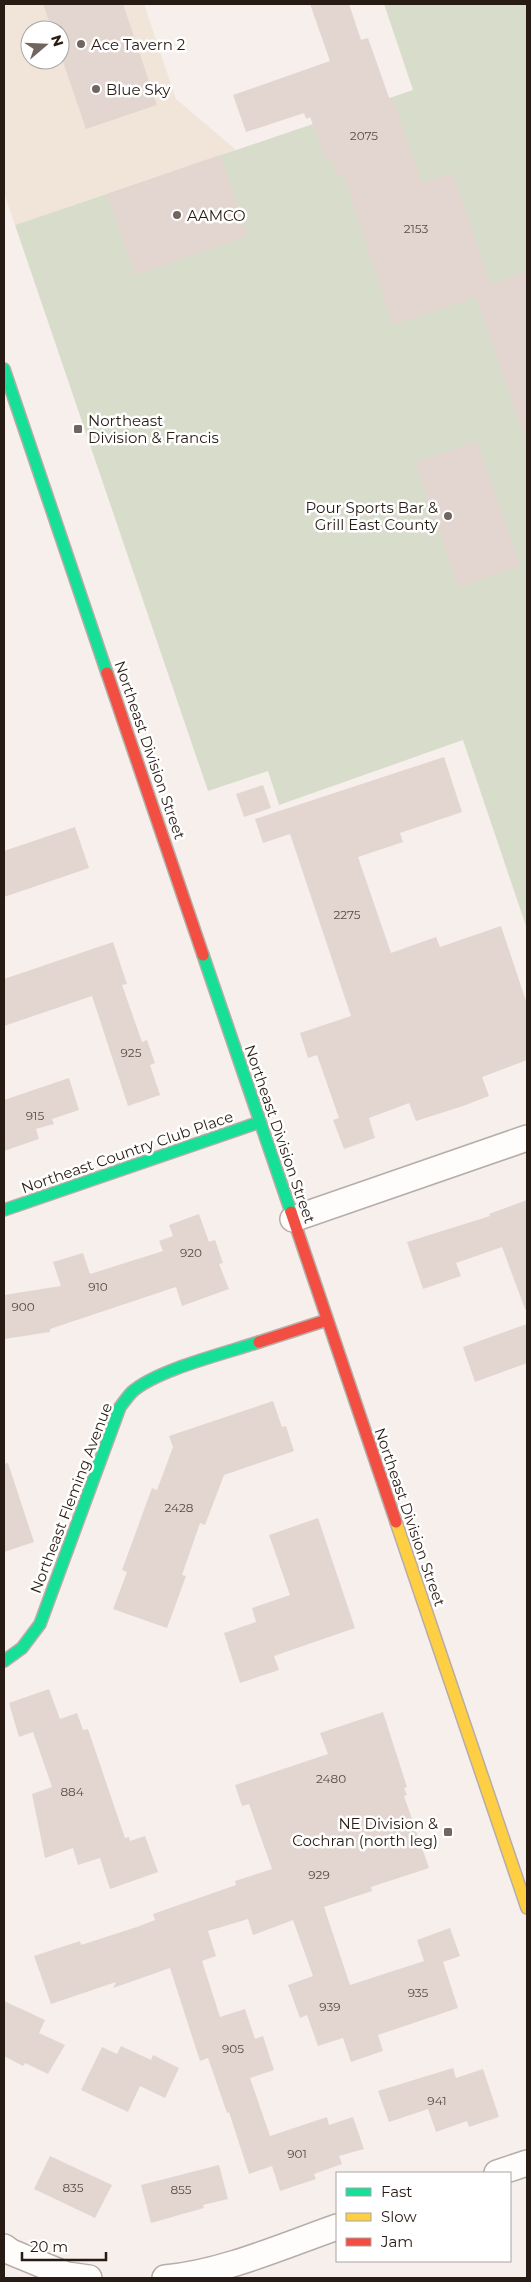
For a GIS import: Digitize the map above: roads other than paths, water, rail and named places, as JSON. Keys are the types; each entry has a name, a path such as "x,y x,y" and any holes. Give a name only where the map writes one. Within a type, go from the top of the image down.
{"main road":[{"name":"Northeast Division Street","path":"4,369 527,1908"},
{"name":"Northeast Country Club Place","path":"4,1210 260,1122"},
{"name":"Northeast Fleming Avenue","path":"4,1661 22,1648 40,1624 108,1433 120,1407 132,1392 147,1381 168,1372 328,1320"}],"street":[{"path":"293,1219 527,1138"},
{"path":"500,2172 527,2163"},
{"path":"165,2278 232,2271 336,2227"},
{"path":"4,2247 11,2252 67,2275 89,2278"}],"place":[{"name":"Ace Tavern 2","path":"81,44"},
{"name":"Blue Sky","path":"96,89"},
{"name":"AAMCO","path":"177,215"},
{"name":"Northeast Division & Francis","path":"78,429"},
{"name":"Pour Sports Bar & Grill East County","path":"448,516"},
{"name":"NE Division & Cochran (north leg)","path":"448,1832"}]}
